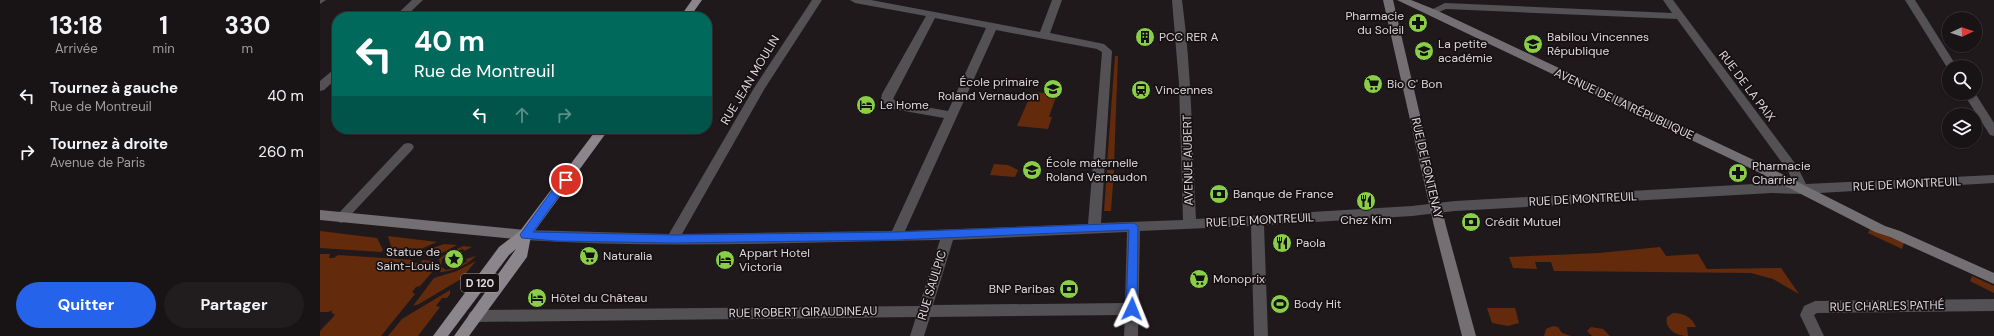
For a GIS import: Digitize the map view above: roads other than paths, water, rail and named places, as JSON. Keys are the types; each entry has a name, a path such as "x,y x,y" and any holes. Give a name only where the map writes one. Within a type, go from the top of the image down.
{"main road":[{"path":"689,12 697,0"},
{"name":"D 120","path":"440,336 504,251 525,235 599,134"},
{"name":"D 120","path":"461,336 522,253 525,235"}],"street":[{"path":"404,12 418,0"},
{"name":"RUE JEAN MOULIN","path":"673,239 757,92 790,39 817,0"},
{"path":"855,0 1100,46 1107,51 1094,229"},
{"path":"1044,36 1057,0"},
{"name":"AVENUE AUBERT","path":"1177,0 1183,45 1186,91 1190,224"},
{"name":"RUE DE FONTENAY","path":"1388,0 1469,336"},
{"name":"AVENUE DE LA RÉPUBLIQUE","path":"1402,0 1432,12 1802,189 1880,229 1895,234 1994,279"},
{"name":"RUE DE LA PAIX","path":"1668,0 1793,169 1802,189"},
{"path":"1910,0 1948,60"},
{"path":"1432,12 1445,6 1679,16"},
{"path":"932,14 888,94 887,99 891,104 897,106 951,115"},
{"path":"896,236 992,26"},
{"path":"320,87 332,76"},
{"path":"1973,100 1994,132"},
{"path":"341,218 408,147"},
{"name":"RUE DE MONTREUIL","path":"525,235 673,239 948,235 1190,224 1772,188 1802,189 1994,179"},
{"path":"320,215 525,235"},
{"path":"1257,220 1261,336"},
{"path":"1131,336 1134,226"},
{"name":"RUE SAULPIC","path":"917,336 948,235"},
{"name":"RUE CHARLES PATHÉ","path":"1817,336 1807,315 1809,310 1815,307 1994,305"},
{"name":"RUE ROBERT GIRAUDINEAU","path":"475,316 1132,309"}],"place":[{"name":"Pharmacie du Soleil","path":"1418,23"},
{"name":"PCC RER A","path":"1145,37"},
{"name":"Babilou Vincennes République","path":"1533,44"},
{"name":"La petite académie","path":"1424,51"},
{"name":"Bio C' Bon","path":"1373,84"},
{"name":"École primaire Roland Vernaudon","path":"1053,89"},
{"name":"Vincennes","path":"1141,90"},
{"name":"Le Home","path":"866,105"},
{"name":"École maternelle Roland Vernaudon","path":"1032,170"},
{"name":"Pharmacie Charrier","path":"1738,173"},
{"name":"Banque de France","path":"1219,194"},
{"name":"Chez Kim","path":"1366,201"},
{"name":"Crédit Mutuel","path":"1471,222"},
{"name":"Paola","path":"1282,243"},
{"name":"Naturalia","path":"589,256"},
{"name":"Statue de Saint-Louis","path":"454,259"},
{"name":"Appart Hotel Victoria","path":"725,260"},
{"name":"Monoprix","path":"1199,279"},
{"name":"BNP Paribas","path":"1069,289"},
{"name":"Hôtel du Château","path":"537,298"},
{"name":"Body Hit","path":"1280,304"}]}
